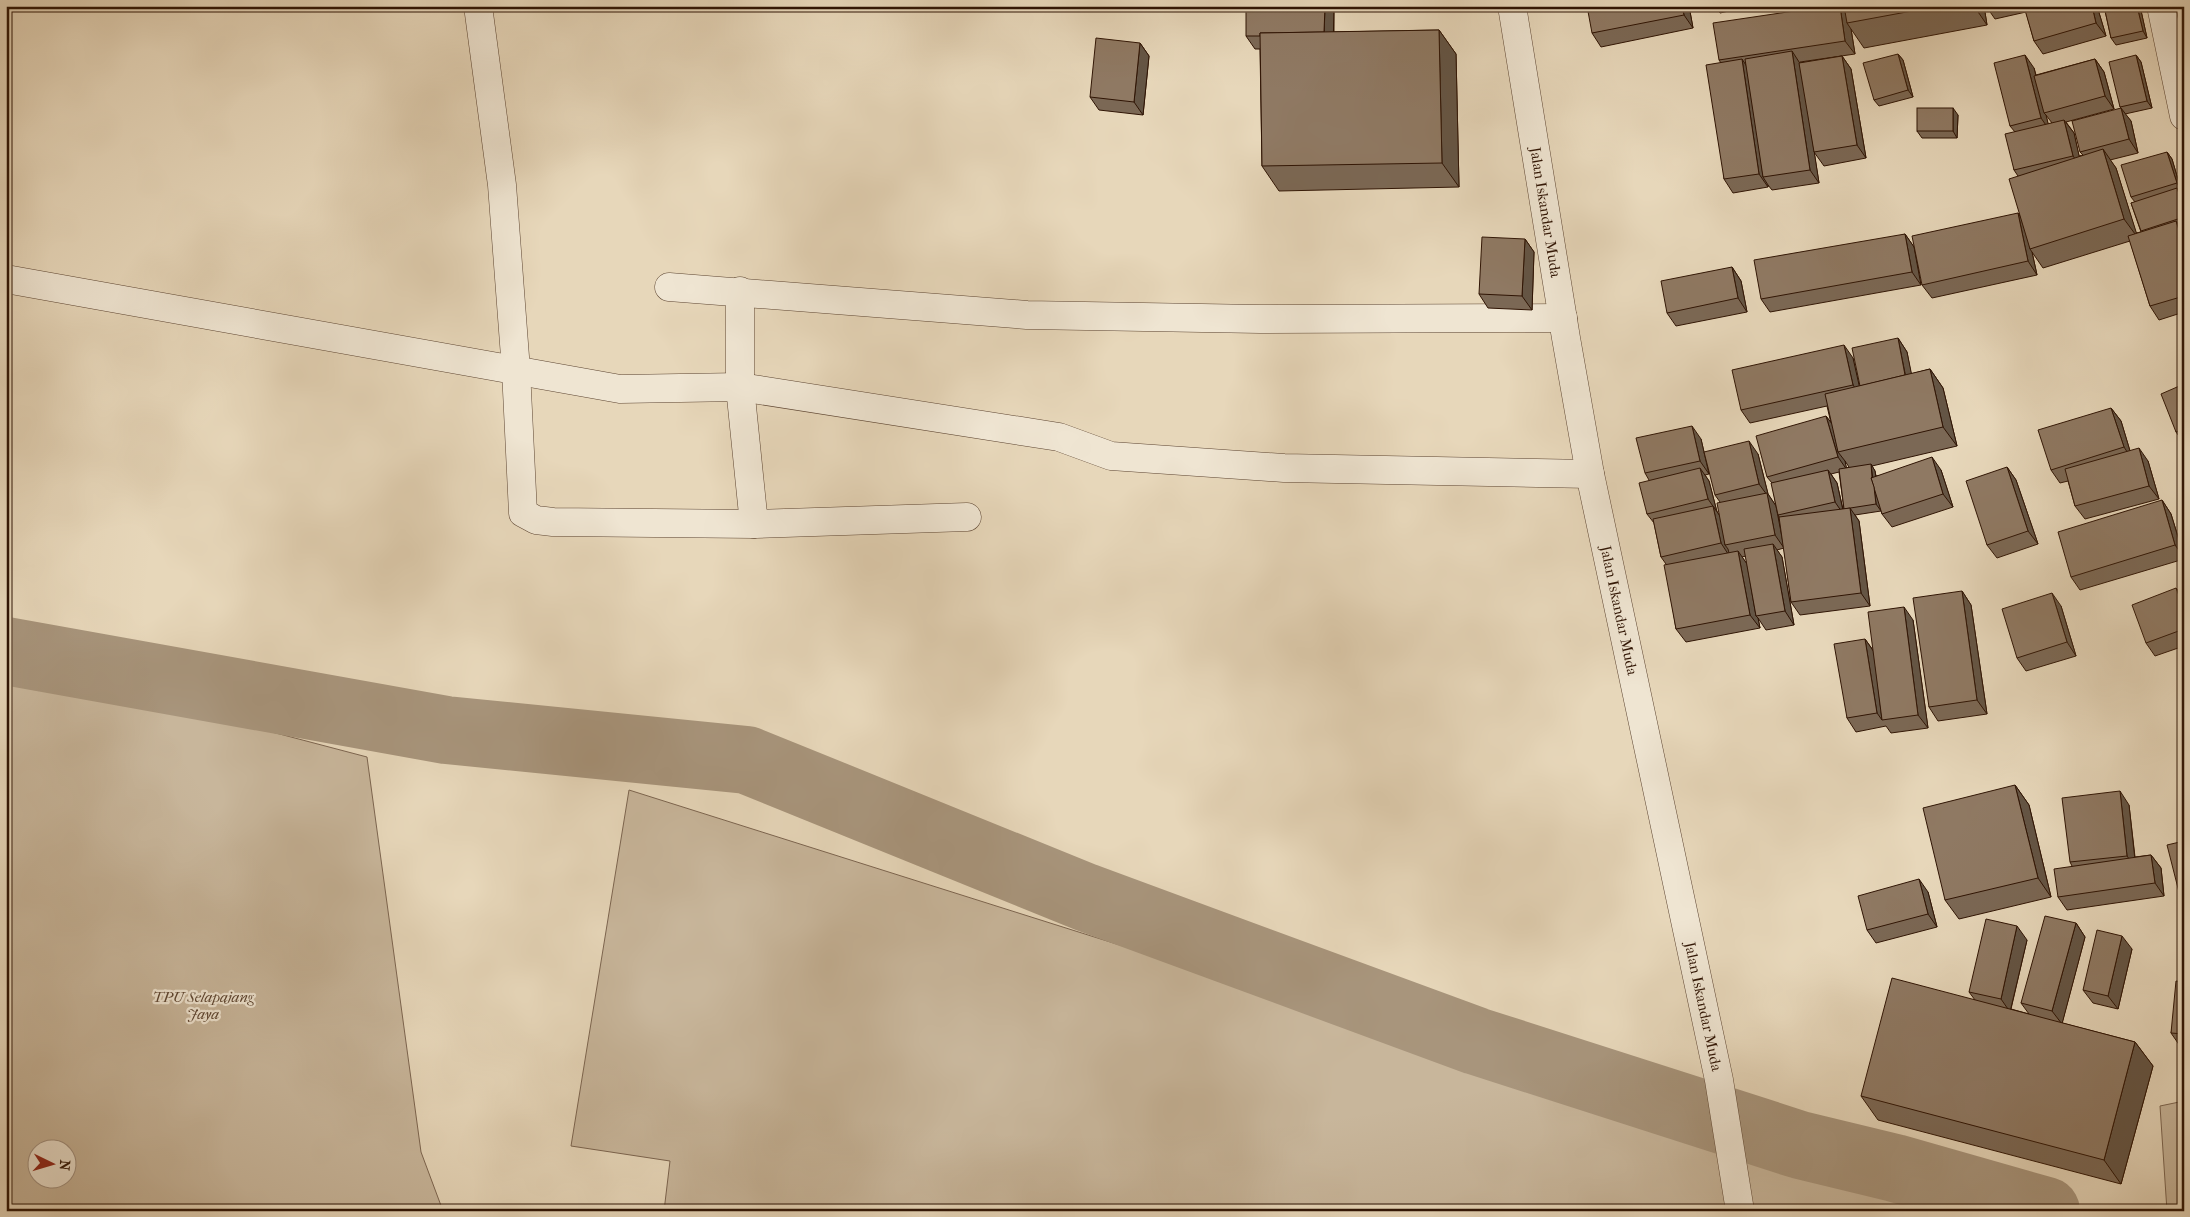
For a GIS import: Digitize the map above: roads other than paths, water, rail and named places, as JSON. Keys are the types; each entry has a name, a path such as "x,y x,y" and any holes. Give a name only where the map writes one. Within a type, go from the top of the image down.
{"street":[{"path":"478,6 502,184 516,370 523,513 536,520 553,522 754,524 967,517"},
{"name":"Jalan Iskandar Muda","path":"1512,6 1590,474 1720,1080 1740,1211"},
{"path":"2161,6 2184,116"},
{"path":"6,279 620,389 740,387 1059,437 1111,456 1284,468 1590,474"},
{"path":"669,287 1027,314 1260,319 1563,318"},
{"path":"740,291 740,387 754,524"}],"waterway":[{"path":"6,651 446,730 747,760 1085,897 1476,1041 1800,1145 1895,1168 2046,1211"}],"park label":[{"name":"TPU Selapajang Jaya","path":"203,1006"}]}
